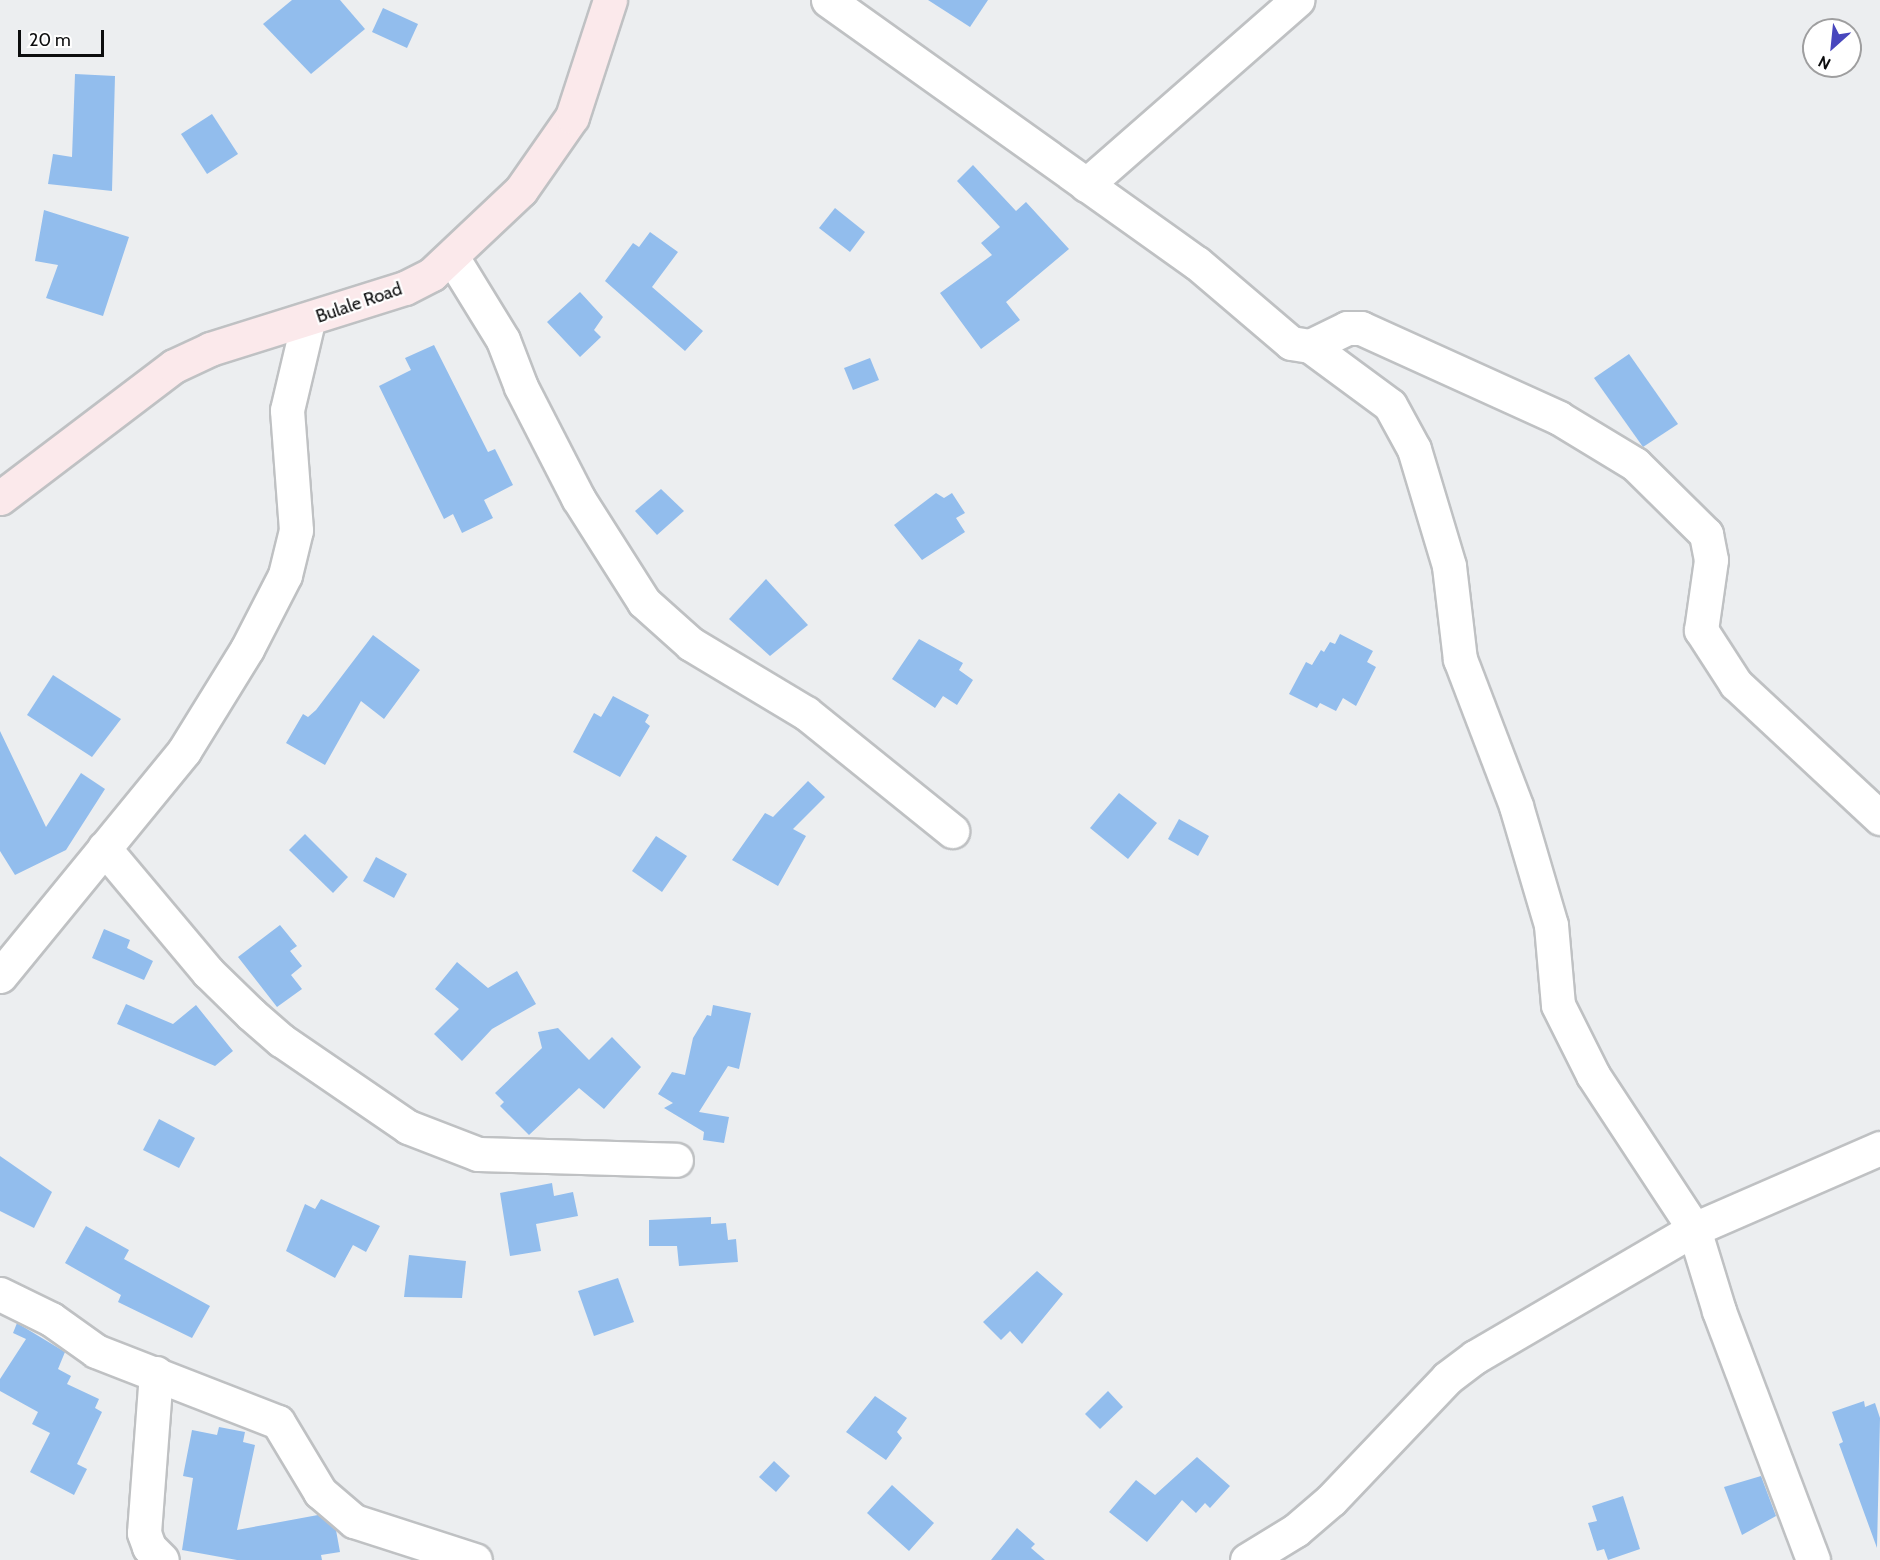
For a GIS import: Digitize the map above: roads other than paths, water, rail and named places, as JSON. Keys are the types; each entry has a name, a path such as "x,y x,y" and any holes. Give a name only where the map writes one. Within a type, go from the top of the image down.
{"street":[{"name":"Bulale Road","path":"0,498 174,366 210,349 308,321 405,288 452,257 521,190 572,117 610,0"},
{"path":"828,0 1213,275 1269,328 1291,343 1310,346 1390,405 1414,449 1449,566 1460,658 1516,806 1551,925 1558,1005 1593,1075 1694,1229 1719,1311 1812,1560"},
{"path":"1086,185 1296,0"},
{"path":"452,257 503,340 521,387 578,498 644,602 691,644 806,713 952,831"},
{"path":"0,976 184,752 247,649 285,574 296,530 287,410 308,321"},
{"path":"1310,346 1347,327 1361,328 1559,418 1635,464 1706,534 1710,560 1701,630 1736,684 1880,818"},
{"path":"104,848 208,972 251,1014 281,1040 408,1127 478,1154 676,1160"},
{"path":"1247,1560 1296,1530 1337,1494 1447,1378 1694,1229 1880,1148"},
{"path":"0,1294 51,1319 96,1351 278,1422 320,1492 354,1521 475,1560"},
{"path":"156,1373 144,1533 149,1547 162,1560"}]}
